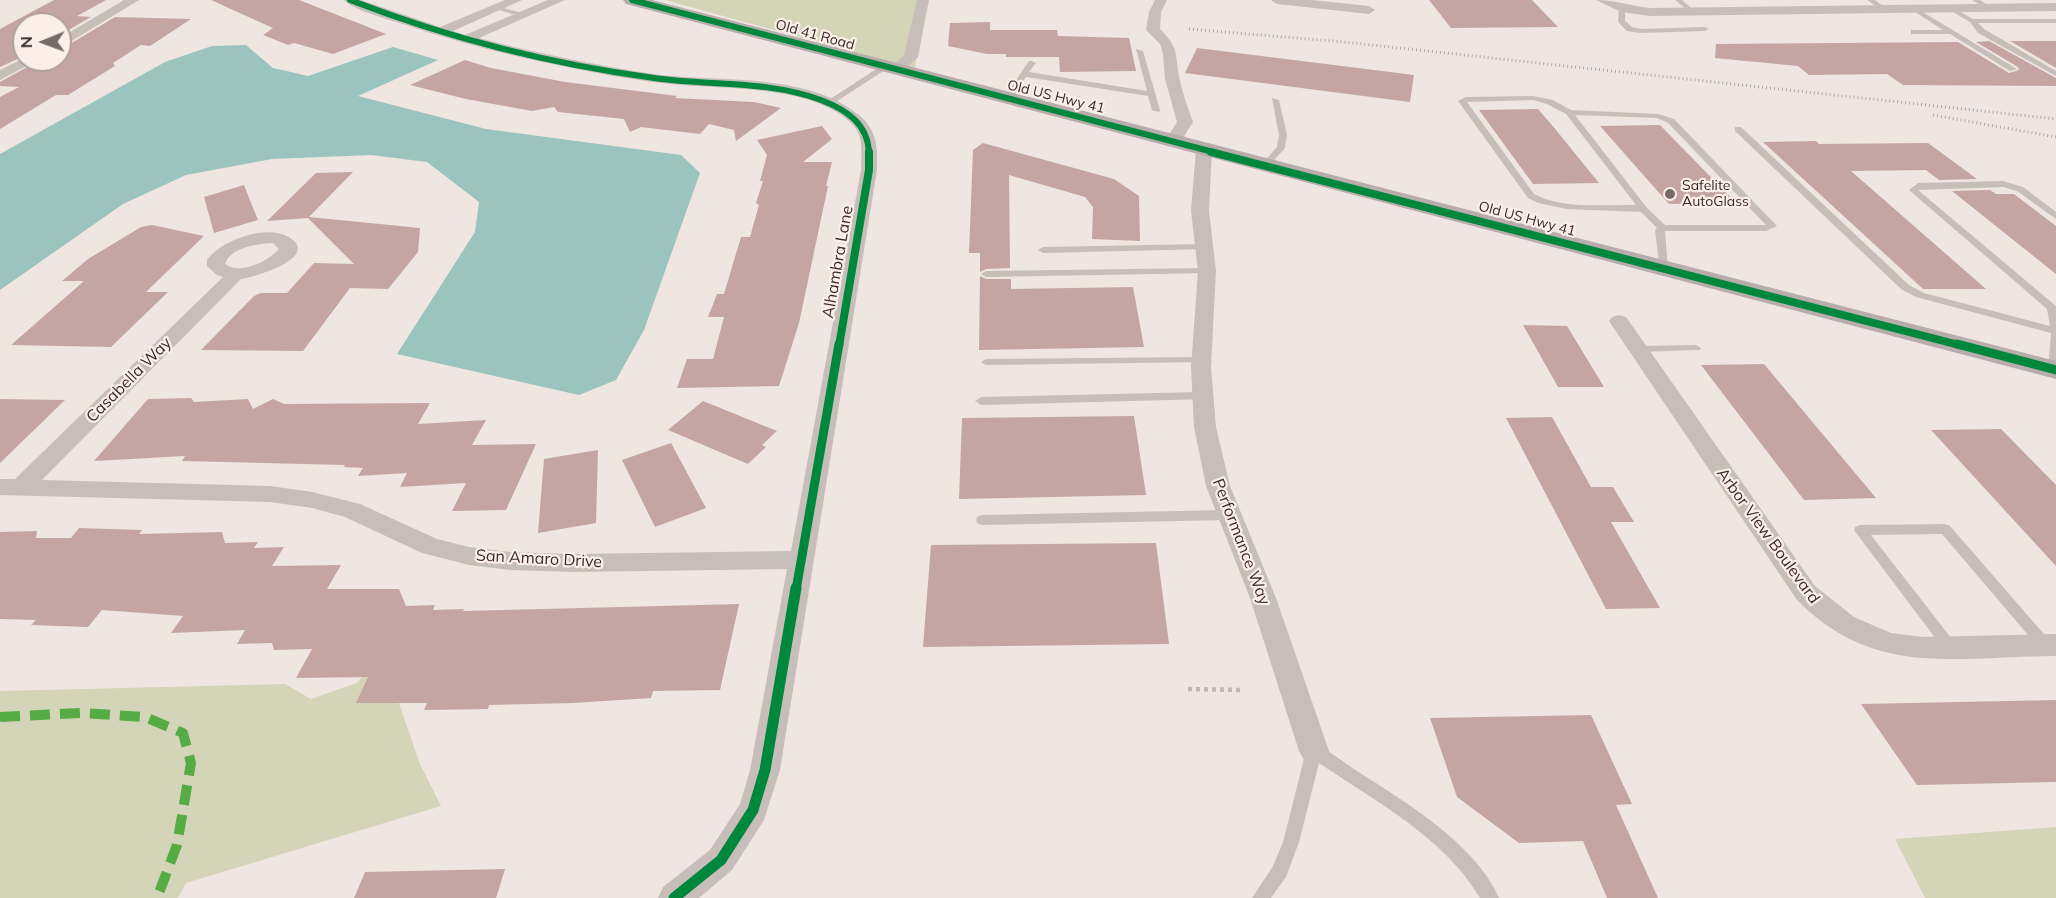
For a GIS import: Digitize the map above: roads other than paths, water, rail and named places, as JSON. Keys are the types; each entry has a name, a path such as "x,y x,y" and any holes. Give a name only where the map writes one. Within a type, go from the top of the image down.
{"street":[{"path":"72,37 133,0"},
{"name":"Alhambra Lane","path":"350,0 440,32 570,65 658,78 771,88 805,95 846,112 866,130 870,159 765,770 753,810 721,860 674,898"},
{"path":"440,32 516,0"},
{"path":"466,39 559,0"},
{"name":"Old 41 Road","path":"632,0 999,97"},
{"path":"890,69 911,57 923,0"},
{"path":"1161,0 1155,12 1153,30 1166,43 1170,54 1172,80 1185,123 1173,141"},
{"path":"1277,0 1369,10"},
{"path":"1602,0 1622,8 1650,12 2056,7"},
{"name":"Old US Hwy 41","path":"999,97 1204,148 2055,370"},
{"name":"Performance Way","path":"1204,148 1200,211 1207,271 1201,360 1202,396 1210,455 1228,515 1263,598 1314,751"},
{"name":"Casabella Way","path":"10,488 237,273"},
{"name":"Arbor View Boulevard","path":"1619,321 1792,574 1822,610 1867,636 1891,644 1917,648 2051,645"},
{"name":"San Amaro Drive","path":"10,488 270,494 352,510 431,547 468,556 510,561 801,560"}],"lane":[{"path":"1678,0 1692,11"},
{"path":"1870,0 1884,9"},
{"path":"1975,0 1989,8"},
{"path":"497,8 523,15"},
{"path":"1622,8 1621,22 1630,29 1705,29"},
{"path":"1950,8 1972,21 1981,31 2056,74"},
{"path":"1914,9 2013,69"},
{"path":"1972,21 2056,21"},
{"path":"1914,32 1952,32"},
{"path":"1139,51 1156,110"},
{"path":"999,97 1025,74 1032,63"},
{"path":"828,103 890,69"},
{"path":"1025,74 1150,94"},
{"path":"1569,112 1658,116 1671,121 1772,226 1766,228 1663,228 1644,210 1569,112 1550,102 1533,98 1466,99 1462,101 1535,200 1548,204 1644,210"},
{"path":"1265,165 1281,148 1283,135 1275,100"},
{"path":"1738,129 1905,287 1920,295 2056,332"},
{"path":"2055,370 2056,332 2052,308 1913,190 1918,186 2003,184 2020,189 2056,216"},
{"path":"1663,228 1660,230 1663,268"},
{"path":"1043,250 1204,248"},
{"path":"986,274 1207,271"},
{"path":"1637,349 1696,348"},
{"path":"986,362 1201,360"},
{"path":"981,401 1202,396"},
{"path":"982,520 1228,515"},
{"path":"1950,647 1860,530 1945,530 2051,645"},
{"path":"1261,898 1280,871 1291,842 1314,751 1438,838 1469,867 1490,898"}],"water":[{"path":"246,45 273,68 308,76 393,47 438,60 358,96 486,129 681,155 700,173 644,330 616,380 579,395 397,354 475,232 479,202 427,162 371,155 272,159 186,175 123,204 0,290 0,154 165,62 212,46"}],"railway":[{"path":"1189,29 1344,42 2056,119"},
{"path":"1933,115 2056,137"}],"place":[{"name":"Safelite AutoGlass","path":"1670,194"}]}
